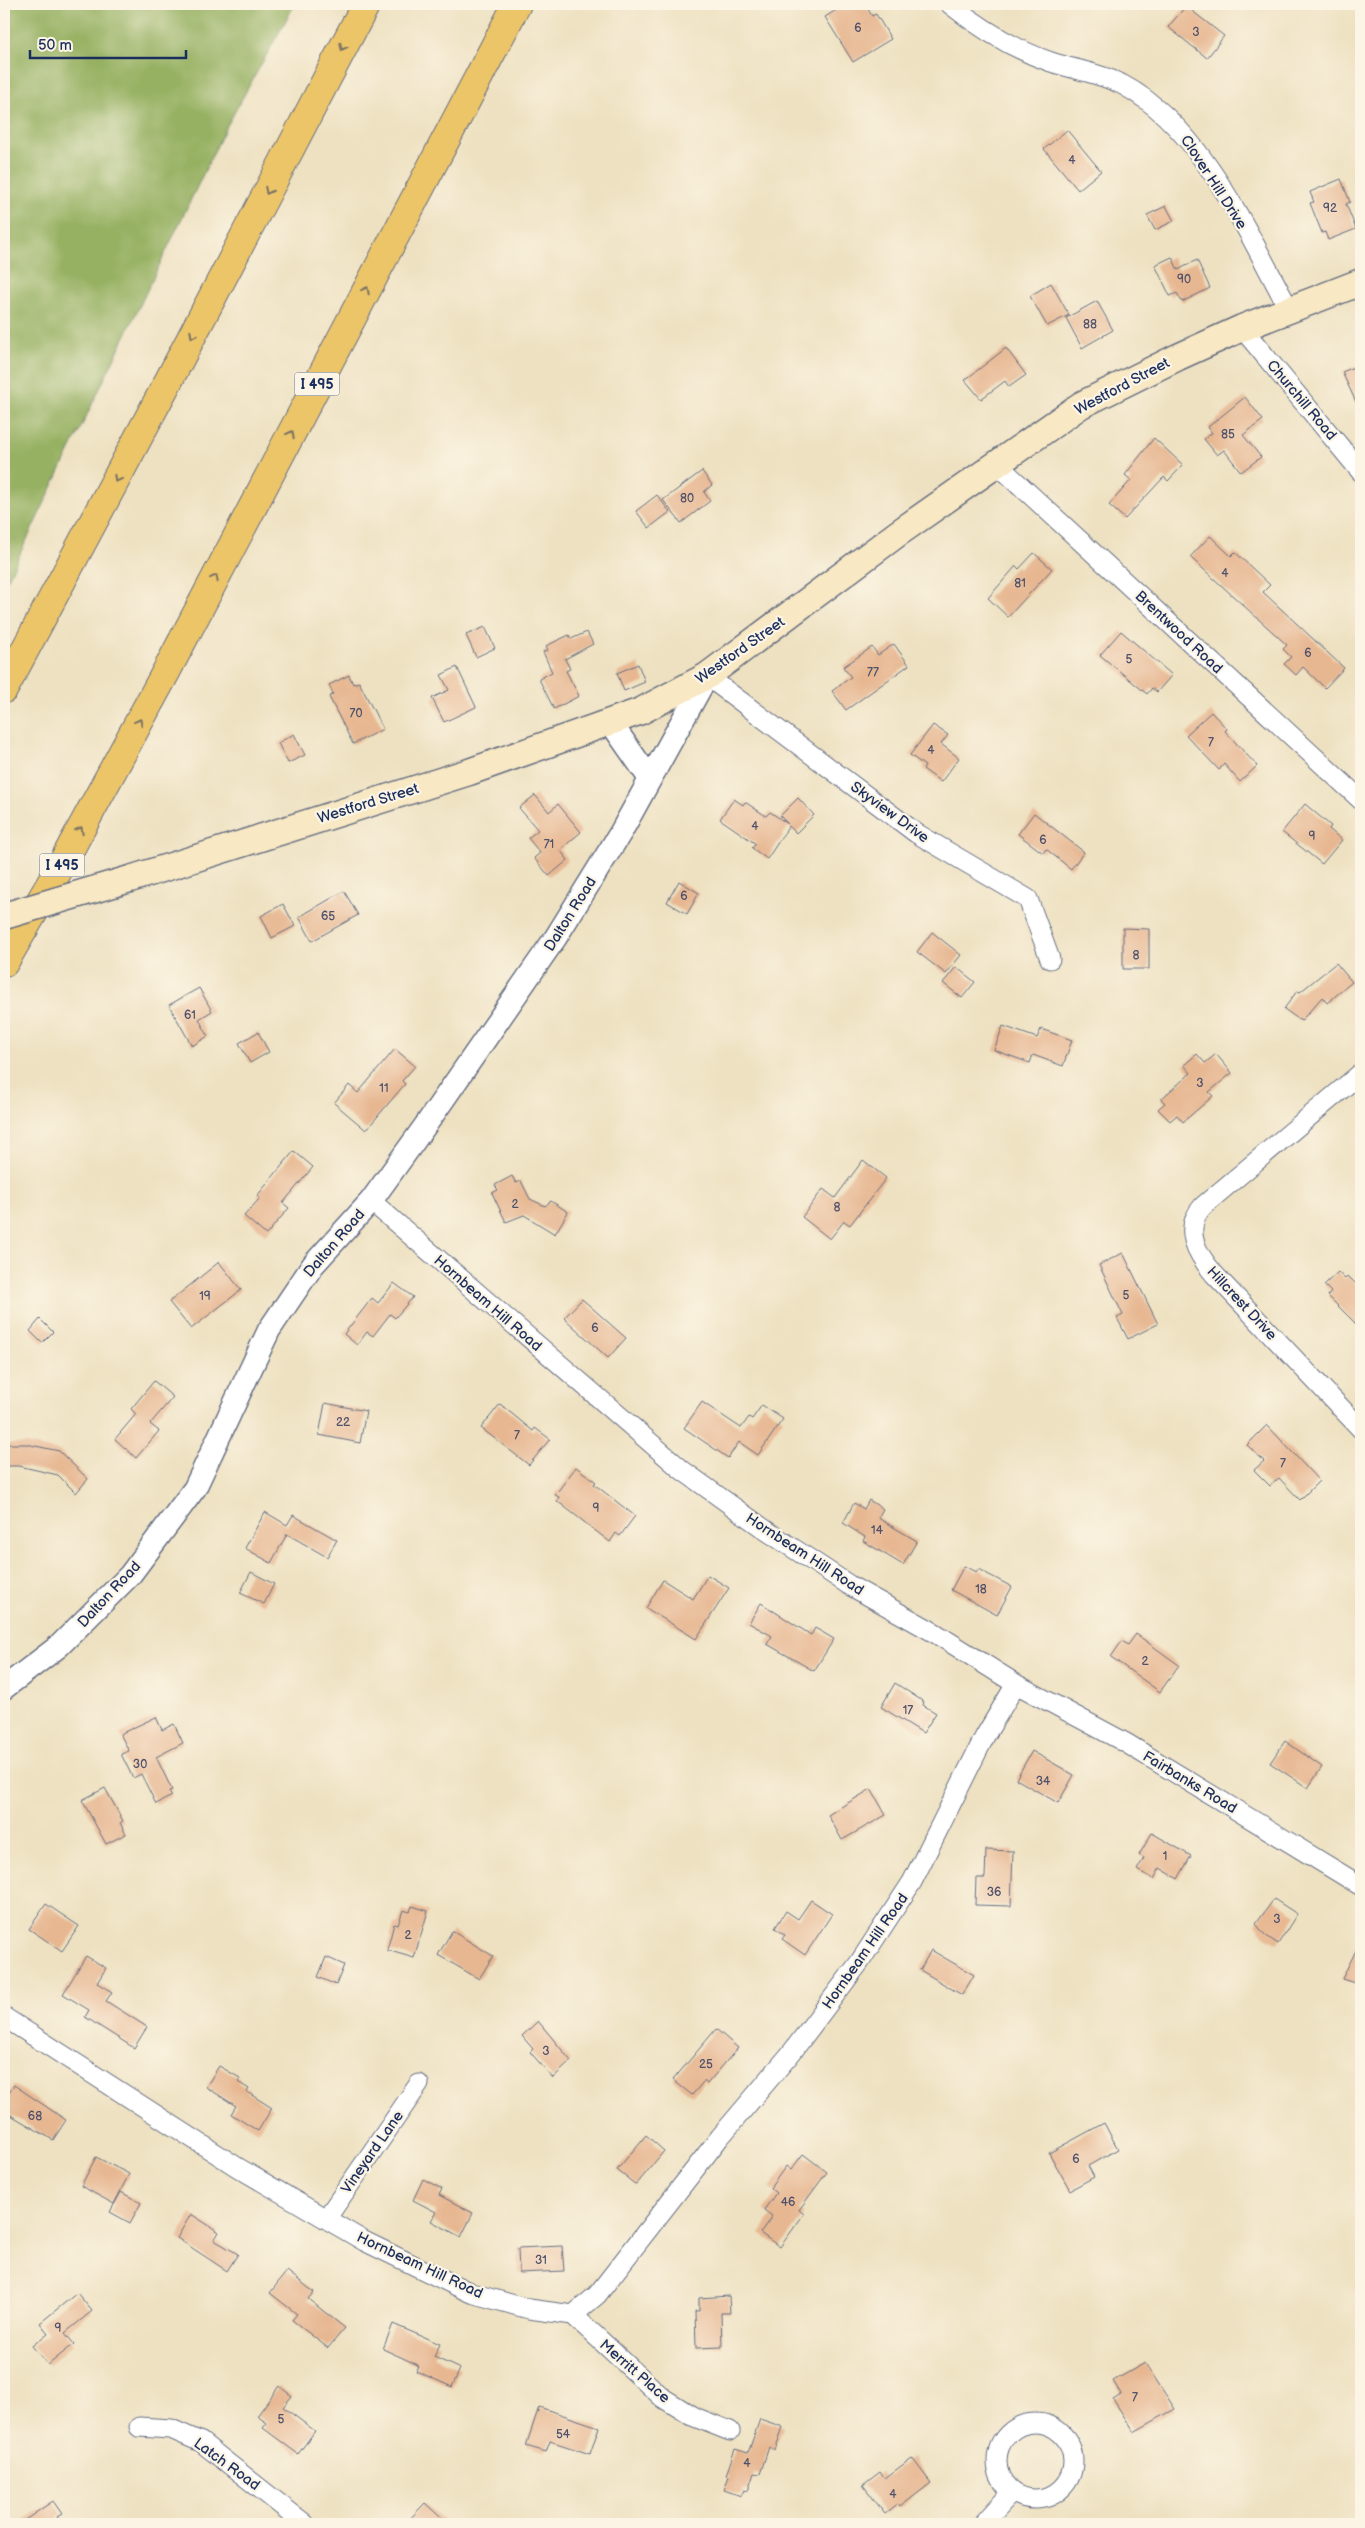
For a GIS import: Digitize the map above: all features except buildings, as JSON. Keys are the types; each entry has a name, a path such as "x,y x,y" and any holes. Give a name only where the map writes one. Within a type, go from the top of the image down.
{"highway":[{"path":"4,689 170,380 366,4"},
{"name":"I 495","path":"4,964 62,864 162,680 516,4"}],"main road":[{"name":"Westford Street","path":"4,916 130,879 469,772 641,712 708,676 897,534 1082,405 1178,356 1242,328 1361,282"}],"street":[{"name":"Clover Hill Drive","path":"950,4 989,32 1015,47 1122,85 1148,100 1171,120 1202,159 1290,310"},
{"name":"Churchill Road","path":"1242,328 1361,472"},
{"name":"Brentwood Road","path":"996,464 1361,800"},
{"name":"Dalton Road","path":"4,1688 59,1646 130,1575 195,1488 269,1330 312,1265 371,1200 489,1037 556,937 621,832 708,676"},
{"name":"Skyview Drive","path":"708,676 916,833 1028,900 1050,959"},
{"path":"611,723 650,779"},
{"name":"Hillcrest Drive","path":"1361,1073 1203,1206 1197,1213 1192,1228 1196,1248 1214,1274 1361,1430"},
{"name":"Hornbeam Hill Road","path":"4,2017 236,2167 364,2241 471,2293 529,2309 573,2316 597,2295 720,2137 792,2052 859,1963 912,1882 985,1736 1016,1684 935,1633 849,1585 682,1470 371,1200"},
{"name":"Fairbanks Road","path":"1016,1684 1126,1743 1361,1886"},
{"name":"Vineyard Lane","path":"326,2219 419,2084"},
{"name":"Merritt Place","path":"573,2316 663,2398 692,2416 730,2432"},
{"path":"1030,2423 1048,2424 1058,2430 1068,2440 1073,2452 1074,2465 1066,2484 1050,2496 1038,2499 1024,2498 1012,2492 1001,2478 997,2460 999,2449 1005,2438 1014,2430 1030,2423"},
{"name":"Latch Road","path":"139,2427 171,2429 201,2442 305,2524"},
{"path":"983,2524 1012,2492"}],"green space":[{"path":"4,4 295,4 224,131 4,587"}]}
